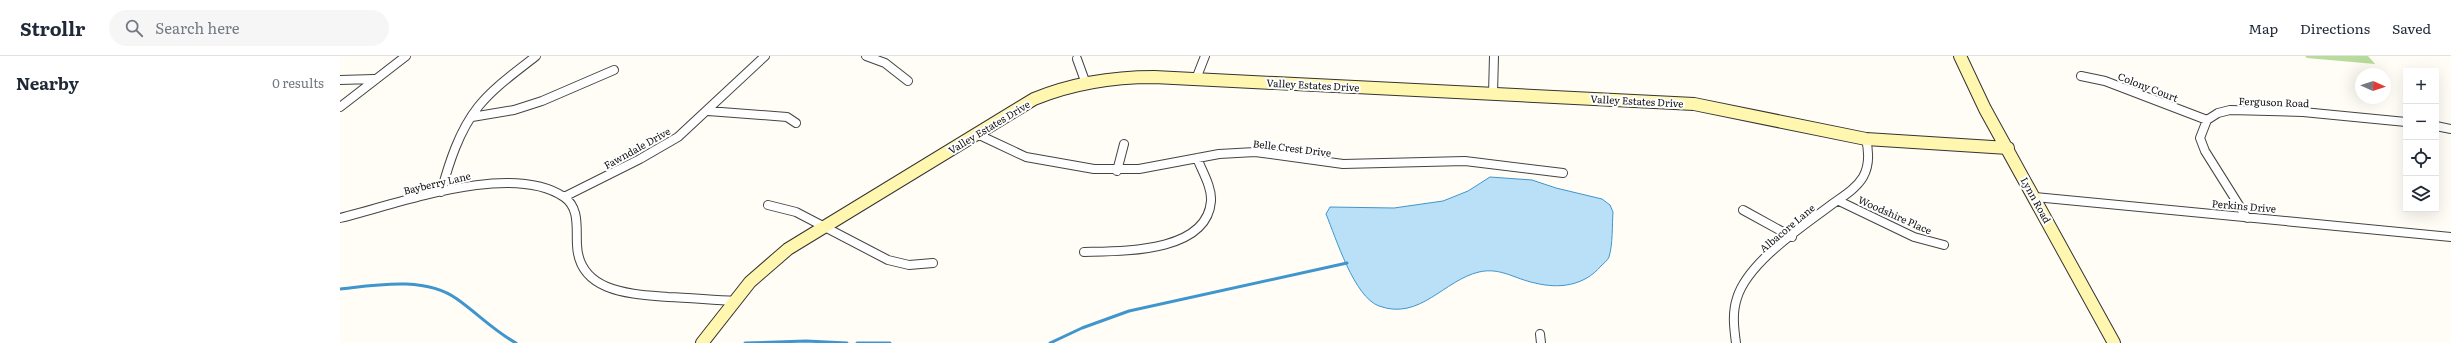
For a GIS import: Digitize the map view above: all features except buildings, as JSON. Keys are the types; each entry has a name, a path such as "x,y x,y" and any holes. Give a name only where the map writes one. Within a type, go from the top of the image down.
{"street":[{"path":"340,107 374,79 406,56"},
{"path":"441,192 448,169 472,117 495,91 536,56"},
{"name":"Fawndale Drive","path":"564,197 663,147 678,137 708,111 765,56"},
{"path":"866,56 886,63 908,81"},
{"path":"1196,79 1205,56"},
{"path":"1493,94 1494,56"},
{"name":"Lynn Road","path":"1960,56 1985,109 2008,148 2114,343"},
{"path":"1077,59 1085,81"},
{"path":"472,117 514,110 542,101 614,70"},
{"name":"Valley Estates Drive","path":"702,343 735,301 772,262 788,249 1034,99 1060,88 1085,81 1134,76 1700,104 1866,139 2008,148"},
{"name":"Colony Court","path":"2081,76 2105,81 2207,120"},
{"path":"340,80 374,79"},
{"name":"Ferguson Road","path":"2207,120 2218,113 2230,110 2252,109 2403,122"},
{"path":"708,111 787,118 796,123"},
{"path":"2207,120 2200,138 2205,151 2247,218"},
{"path":"2439,127 2451,129"},
{"name":"Belle Crest Drive","path":"977,134 1004,148 1034,159 1094,170 1117,171 1140,169 1197,158 1255,152 1343,164 1465,160 1563,173"},
{"name":"Albacore Lane","path":"1736,343 1733,314 1740,291 1756,269 1792,237 1839,201 1866,175 1869,152 1866,139"},
{"path":"1117,171 1124,144"},
{"path":"1084,252 1138,250 1159,247 1179,240 1197,228 1209,214 1211,200 1197,158"},
{"name":"Bayberry Lane","path":"340,218 469,186 515,184 547,189 564,197 577,214 577,256 581,268 598,284 628,293 735,301"},
{"name":"Perkins Drive","path":"2034,197 2451,237"},
{"name":"Woodshire Place","path":"1839,201 1914,237 1944,245"},
{"path":"768,205 796,212 888,260 909,265 933,263"},
{"path":"1743,210 1792,237"}],"green space":[{"path":"2305,56 2368,56 2375,64 2307,58"}],"water":[{"path":"1490,177 1532,180 1556,188 1602,199 1610,205 1613,212 1611,246 1608,259 1587,278 1579,282 1562,286 1544,285 1501,272 1487,271 1466,276 1431,298 1407,308 1394,309 1379,306 1370,300 1362,291 1347,266 1326,214 1330,207 1394,208 1443,201 1468,191"}],"waterway":[{"path":"1050,343 1082,328 1129,311 1347,263"},
{"path":"340,289 384,284 430,287 457,299 500,333 516,343"},
{"path":"745,343 806,341 847,343"},
{"path":"857,343 890,343"}]}
